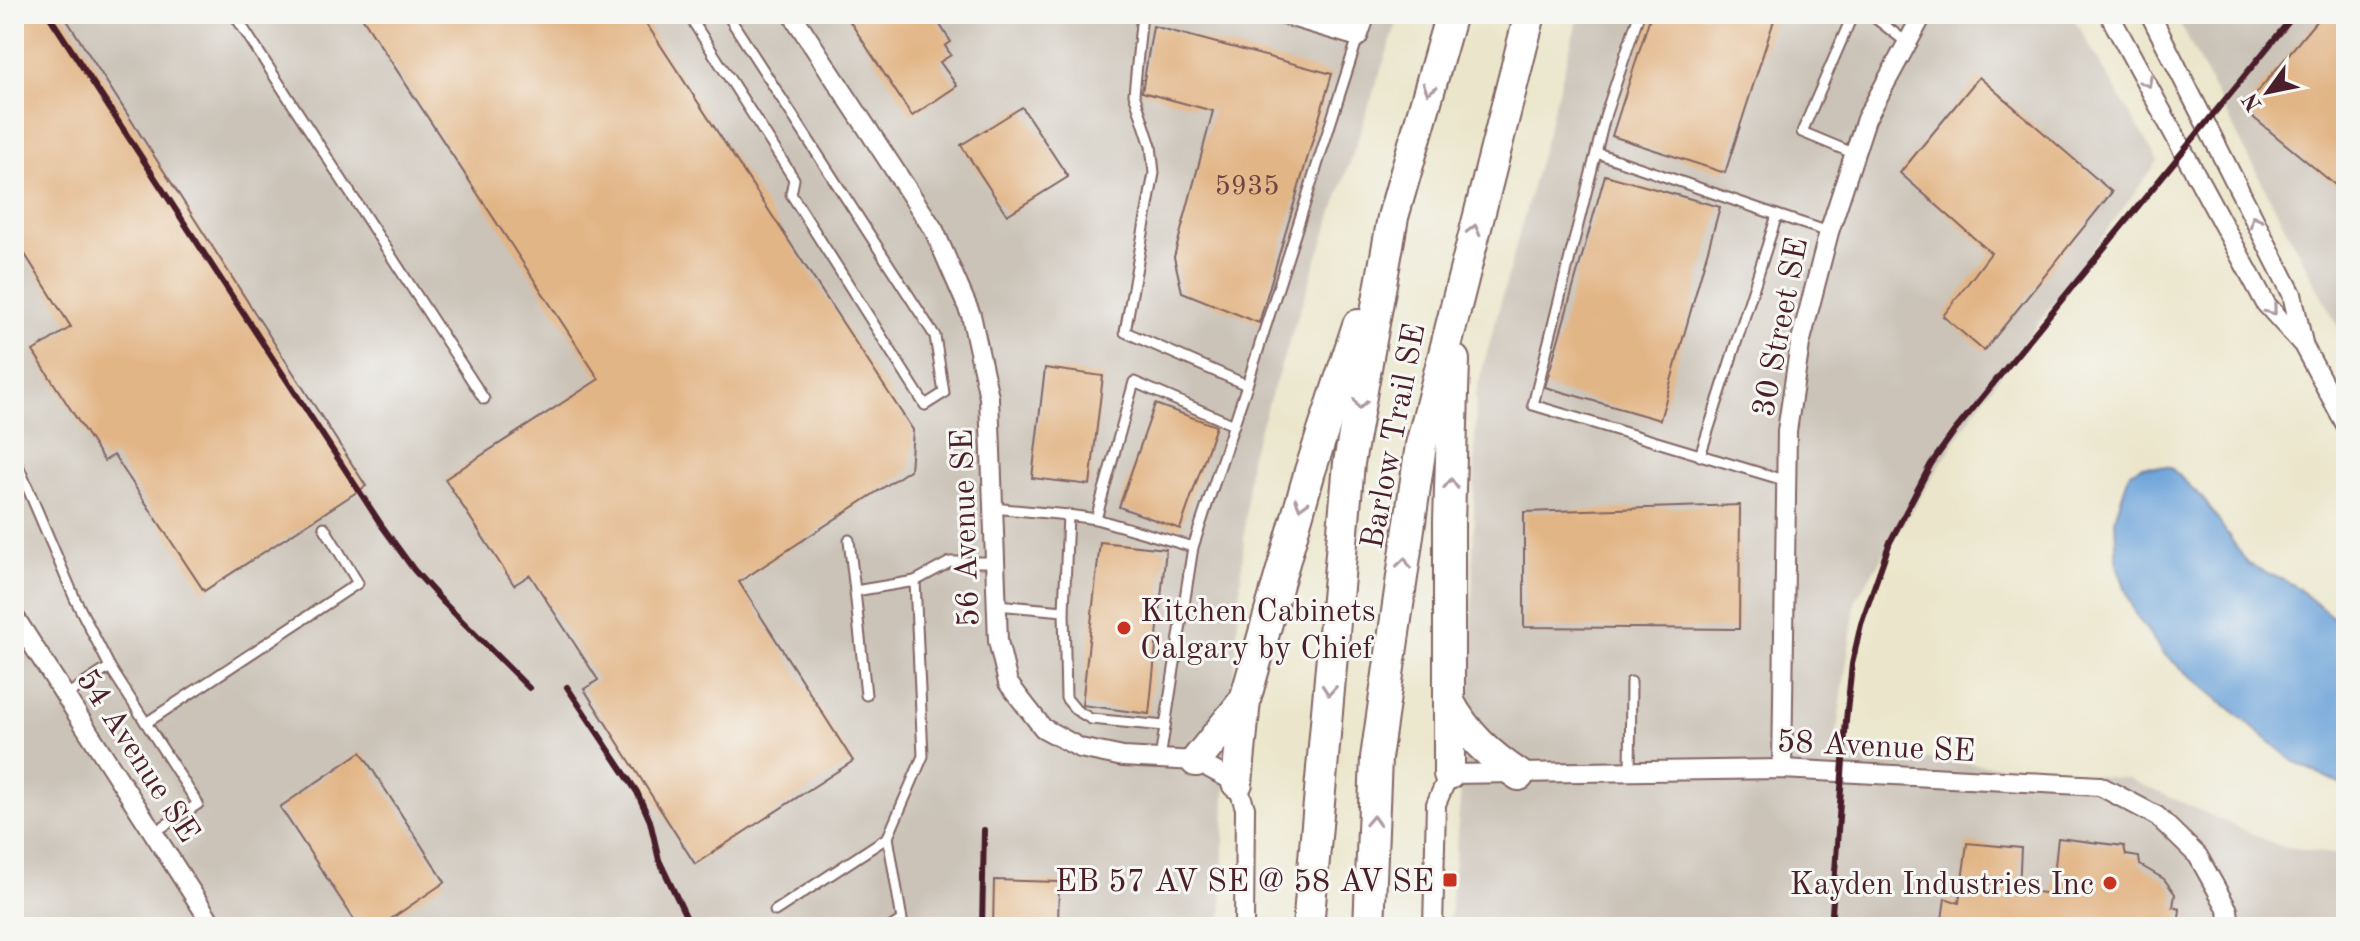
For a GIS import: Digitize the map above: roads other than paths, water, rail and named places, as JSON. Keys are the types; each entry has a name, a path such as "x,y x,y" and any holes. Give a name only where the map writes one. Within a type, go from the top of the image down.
{"main road":[{"name":"Barlow Trail SE","path":"1308,927 1349,463 1393,217 1451,14"},
{"name":"Barlow Trail SE","path":"1369,927 1376,758 1421,445 1530,14"},
{"path":"1237,783 1245,700 1310,471 1393,217"},
{"path":"1449,774 1449,522 1454,306"},
{"path":"1196,761 1245,700"},
{"path":"1449,702 1470,735 1491,756 1519,775"}],"street":[{"name":"56 Avenue SE","path":"792,14 934,230 971,315 989,397 998,641 1008,683 1043,728 1080,748 1123,757 1196,761 1237,783"},
{"path":"1281,14 1358,37 1366,14"},
{"name":"30 Street SE","path":"1782,769 1787,431 1800,344 1829,232 1866,119 1923,14"},
{"path":"2109,14 2266,304 2303,345 2345,421"},
{"path":"2150,14 2292,294 2303,345"},
{"name":"54 Avenue SE","path":"14,616 214,927"},
{"name":"58 Avenue SE","path":"1449,774 1782,769 2100,786 2157,816 2198,856 2228,910 2230,927"},
{"path":"1433,927 1436,804 1449,774"},
{"path":"1237,783 1245,808 1244,927"}],"lane":[{"path":"234,14 484,399"},
{"path":"688,14 794,179 791,194 925,405 944,393 935,336 727,14"},
{"path":"1142,14 1134,94 1151,146 1154,173 1125,332 1247,385"},
{"path":"1639,14 1606,113 1533,405 1787,481"},
{"path":"1853,14 1802,132 1855,154"},
{"path":"1870,14 1906,42"},
{"path":"1160,759 1193,547 1358,37"},
{"path":"1597,153 1829,232"},
{"path":"1700,456 1777,215"},
{"path":"1096,519 1134,382 1234,425"},
{"path":"14,456 75,599 110,667 198,804 153,833"},
{"path":"993,508 1096,519 1193,547"},
{"path":"1068,515 1064,611 1066,698 1076,710 1091,719 1165,726"},
{"path":"146,723 358,583 324,527"},
{"path":"849,540 866,695"},
{"path":"855,591 915,581 950,562 995,562"},
{"path":"891,927 902,920 888,837 923,756 915,581"},
{"path":"997,605 1064,611"},
{"path":"65,696 110,667"},
{"path":"1630,773 1631,682"},
{"path":"775,911 888,837"}],"water":[{"path":"2142,466 2170,467 2204,500 2248,564 2294,585 2331,616 2346,640 2346,787 2293,761 2164,654 2134,612 2117,565 2115,518 2130,472"}],"railway":[{"path":"48,14 382,526 414,570 443,602 529,688"},
{"path":"1831,927 1852,664 1861,624 1890,542 1931,464 1953,433 2295,14"},
{"path":"567,687 637,792 650,821 659,860 691,927"},
{"path":"982,927 984,830"}],"place":[{"name":"Kitchen Cabinets Calgary by Chief","path":"1124,628"},
{"name":"EB 57 AV SE @ 58 AV SE","path":"1450,880"},
{"name":"Kayden Industries Inc","path":"2110,883"}]}
